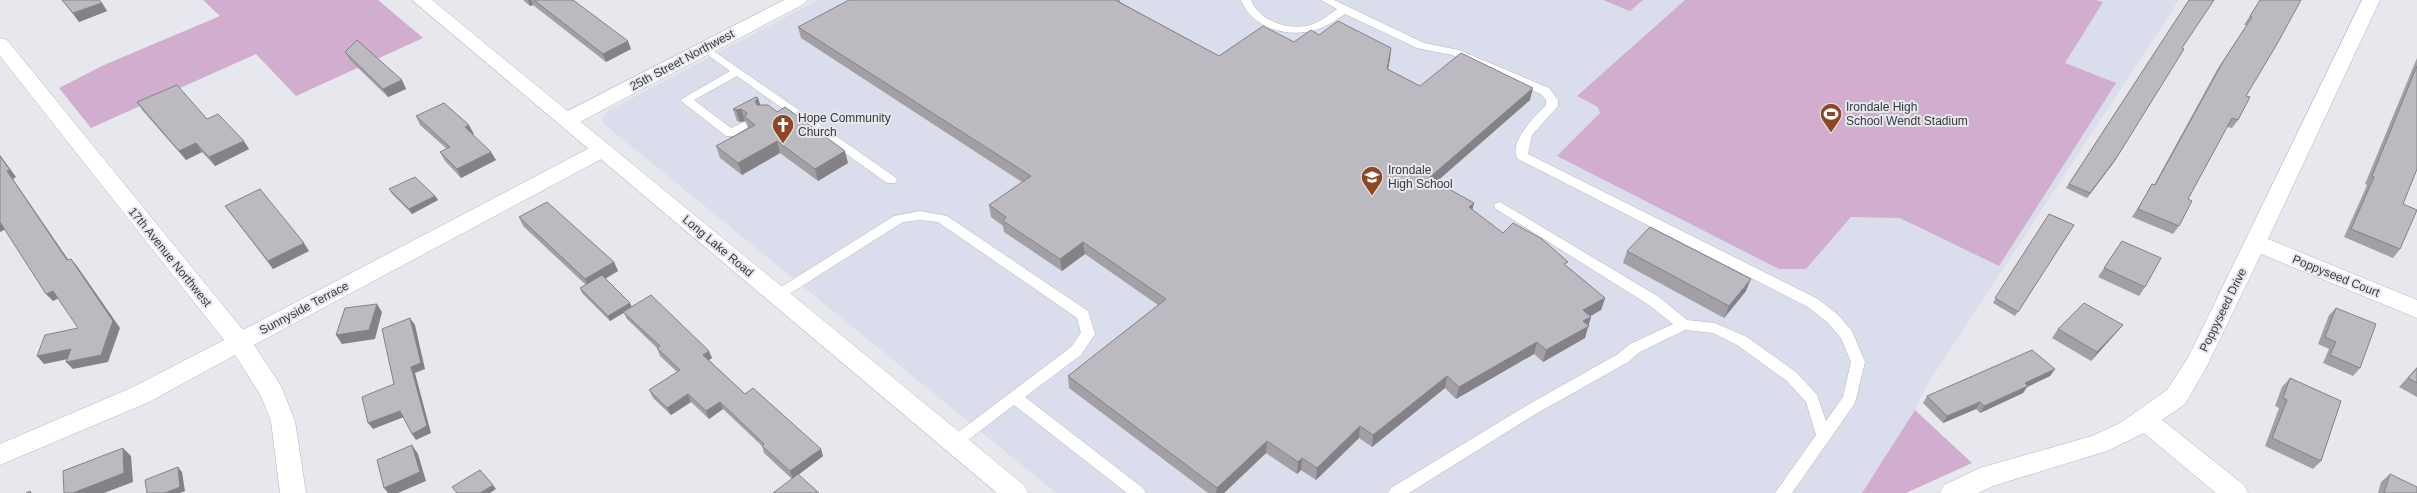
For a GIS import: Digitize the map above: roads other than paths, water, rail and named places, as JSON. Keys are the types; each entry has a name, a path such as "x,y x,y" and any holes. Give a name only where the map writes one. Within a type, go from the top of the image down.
{"street":[{"name":"Long Lake Road","path":"421,0 1015,493"},
{"name":"25th Street Northwest","path":"567,120 798,0"},
{"name":"Poppyseed Drive","path":"1953,493 1989,476 2098,444 2145,420 2176,397 2192,375 2371,0"},
{"name":"17th Avenue Northwest","path":"0,44 239,342 272,393 283,421 293,493"},
{"name":"Sunnyside Terrace","path":"0,455 140,395 602,150"},
{"name":"Poppyseed Court","path":"2256,243 2417,309"},
{"path":"2145,420 2235,493"}],"lane":[{"path":"1246,0 1248,8 1255,16 1275,25 1298,29 1315,27 1345,9"},
{"path":"1326,0 1421,46 1455,52 1545,92 1550,96 1552,106 1527,134 1520,145 1522,156 1813,303 1832,318 1848,335 1858,362 1850,399 1824,438 1783,493"},
{"path":"705,48 785,103 891,180"},
{"path":"738,71 686,100 730,133 744,126"},
{"path":"772,110 785,103"},
{"path":"1500,206 1654,301 1684,325"},
{"path":"778,295 899,219 913,215 942,219 1083,315 1088,334 1076,350 954,443"},
{"path":"1396,493 1529,411 1624,358 1635,348 1684,325 1715,328 1722,331 1742,341 1792,377 1812,399 1824,438"},
{"path":"1014,397 1138,493"}],"place":[{"name":"Irondale High School Wendt Stadium","path":"1831,134"},
{"name":"Hope Community Church","path":"783,144"},
{"name":"Irondale High School","path":"1372,196"}]}
